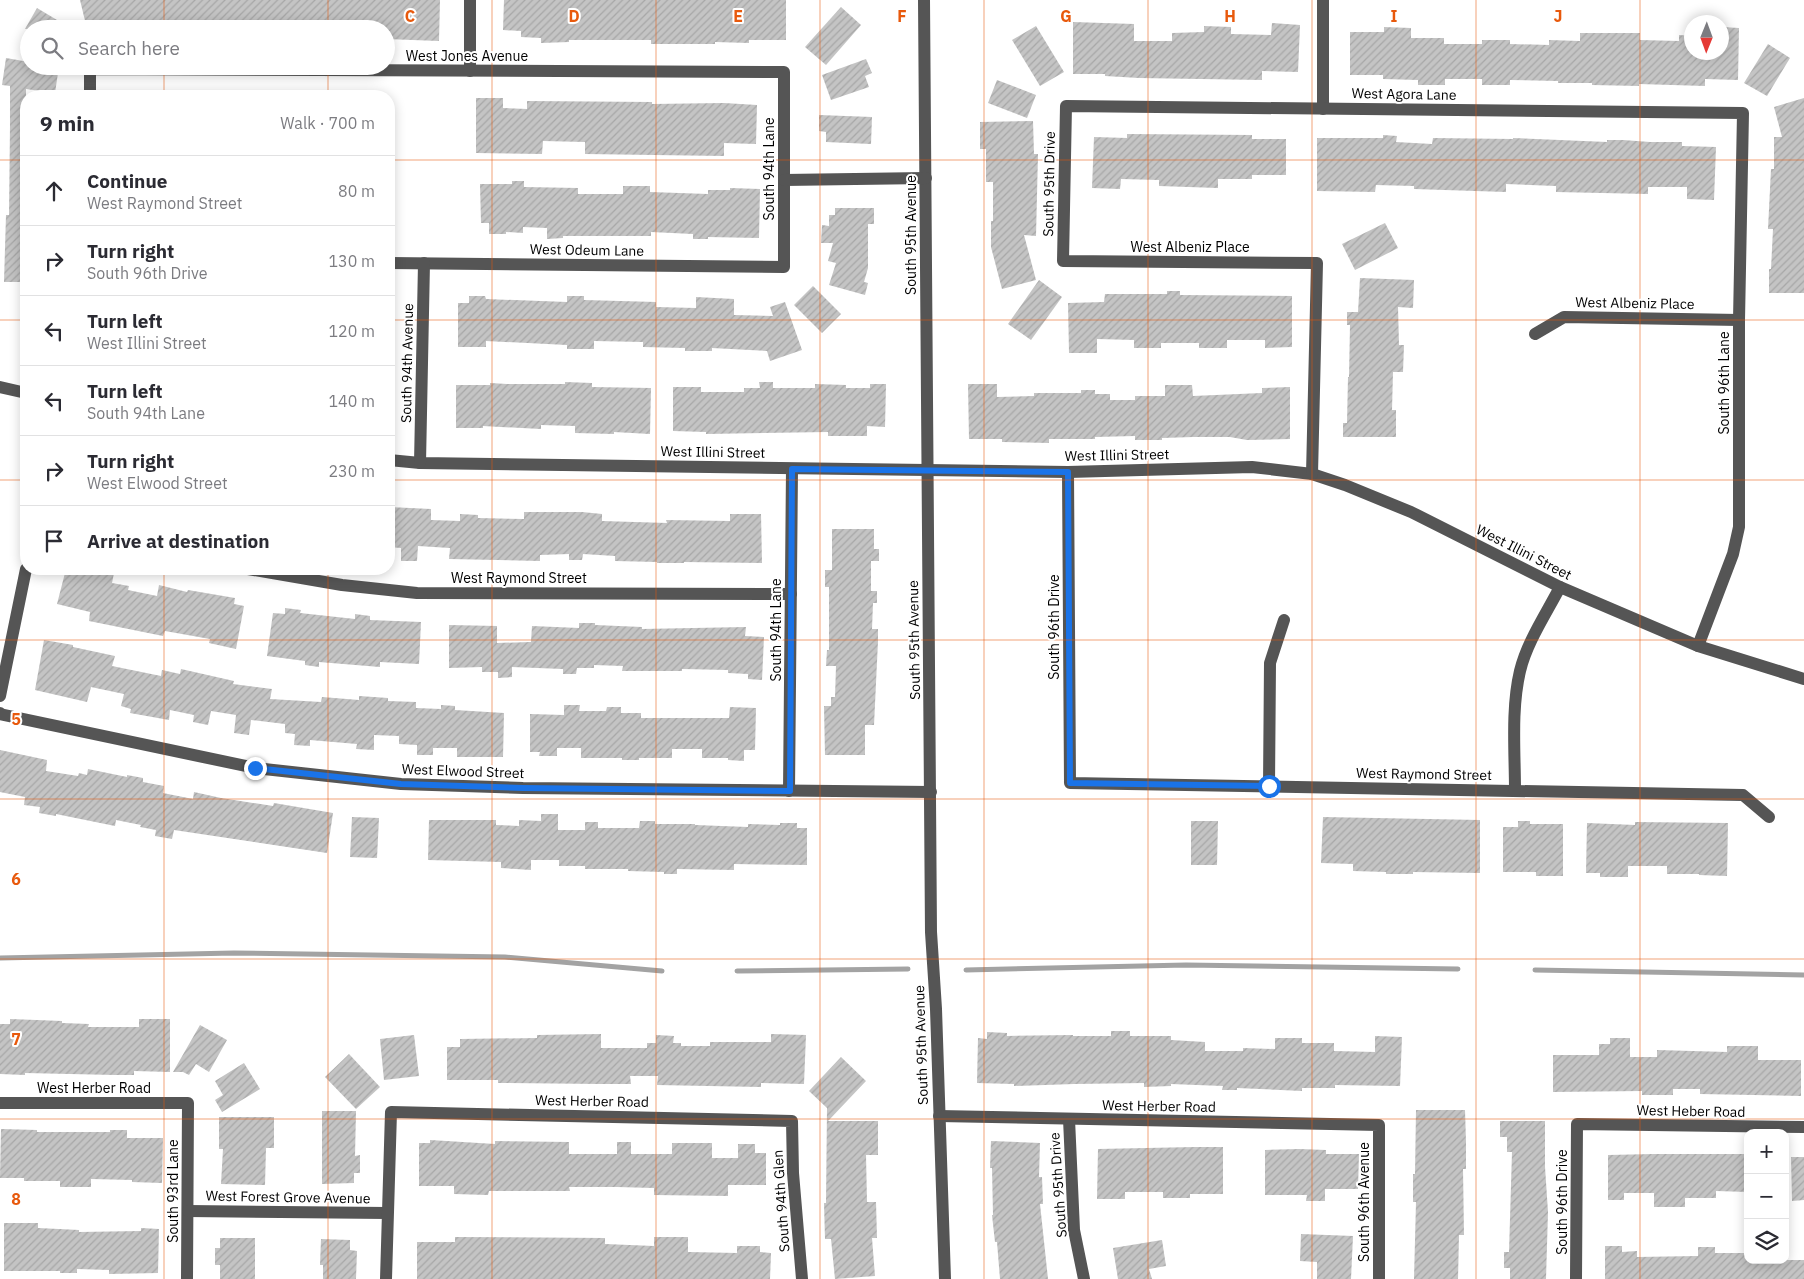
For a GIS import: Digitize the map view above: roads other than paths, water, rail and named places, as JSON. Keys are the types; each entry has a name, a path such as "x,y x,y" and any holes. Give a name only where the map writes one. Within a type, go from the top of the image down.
{"street":[{"path":"470,0 470,71"},
{"name":"South 95th Avenue","path":"924,0 932,957 945,1279"},
{"path":"1323,0 1323,109"},
{"name":"West Jones Avenue","path":"395,71 784,72"},
{"name":"South 94th Lane","path":"784,72 784,266"},
{"name":"West Jones Avenue","path":"90,75 90,90"},
{"name":"West Agora Lane","path":"1066,106 1743,113"},
{"name":"South 95th Drive","path":"1063,261 1066,106"},
{"name":"South 96th Lane","path":"1698,646 1733,554 1739,527 1739,320 1743,113"},
{"path":"784,180 926,178"},
{"name":"West Albeniz Place","path":"1063,261 1317,263 1312,474"},
{"name":"West Odeum Lane","path":"395,263 784,266"},
{"name":"South 94th Avenue","path":"420,463 424,263"},
{"name":"West Albeniz Place","path":"1536,334 1564,317 1739,320"},
{"path":"0,387 20,391"},
{"name":"West Illini Street","path":"395,461 420,463 928,471 1068,472 1252,467 1312,474 1345,485 1411,512 1560,587 1698,646 1804,679"},
{"name":"South 94th Lane","path":"790,791 792,469"},
{"name":"South 96th Drive","path":"1068,472 1070,783"},
{"path":"0,696 25,575"},
{"name":"West Raymond Street","path":"283,575 342,585 417,592 791,594"},
{"path":"1515,791 1515,697 1520,670 1529,646 1560,587"},
{"path":"1269,786 1270,663 1284,620"},
{"name":"West Elwood Street","path":"0,713 255,768 411,784 931,792"},
{"name":"West Raymond Street","path":"1070,783 1743,795 1769,817"},
{"name":"West Herber Road","path":"0,1103 188,1103"},
{"name":"South 93rd Lane","path":"187,1279 188,1103"},
{"name":"West Herber Road","path":"387,1213 391,1112 792,1121"},
{"name":"West Herber Road","path":"939,1116 1379,1126"},
{"name":"South 95th Drive","path":"1069,1119 1074,1230 1084,1279"},
{"name":"South 94th Glen","path":"792,1121 795,1199 802,1279"},
{"name":"South 96th Drive","path":"1576,1279 1577,1124"},
{"name":"West Heber Road","path":"1577,1124 1804,1127"},
{"name":"South 96th Avenue","path":"1379,1126 1379,1279"},
{"name":"West Forest Grove Avenue","path":"188,1211 387,1213"},
{"path":"386,1279 387,1213"}],"waterway":[{"path":"0,958 234,953 505,957 662,971"},
{"path":"966,970 1186,965 1458,969"},
{"path":"737,971 908,969"},
{"path":"1535,970 1804,975"}]}
